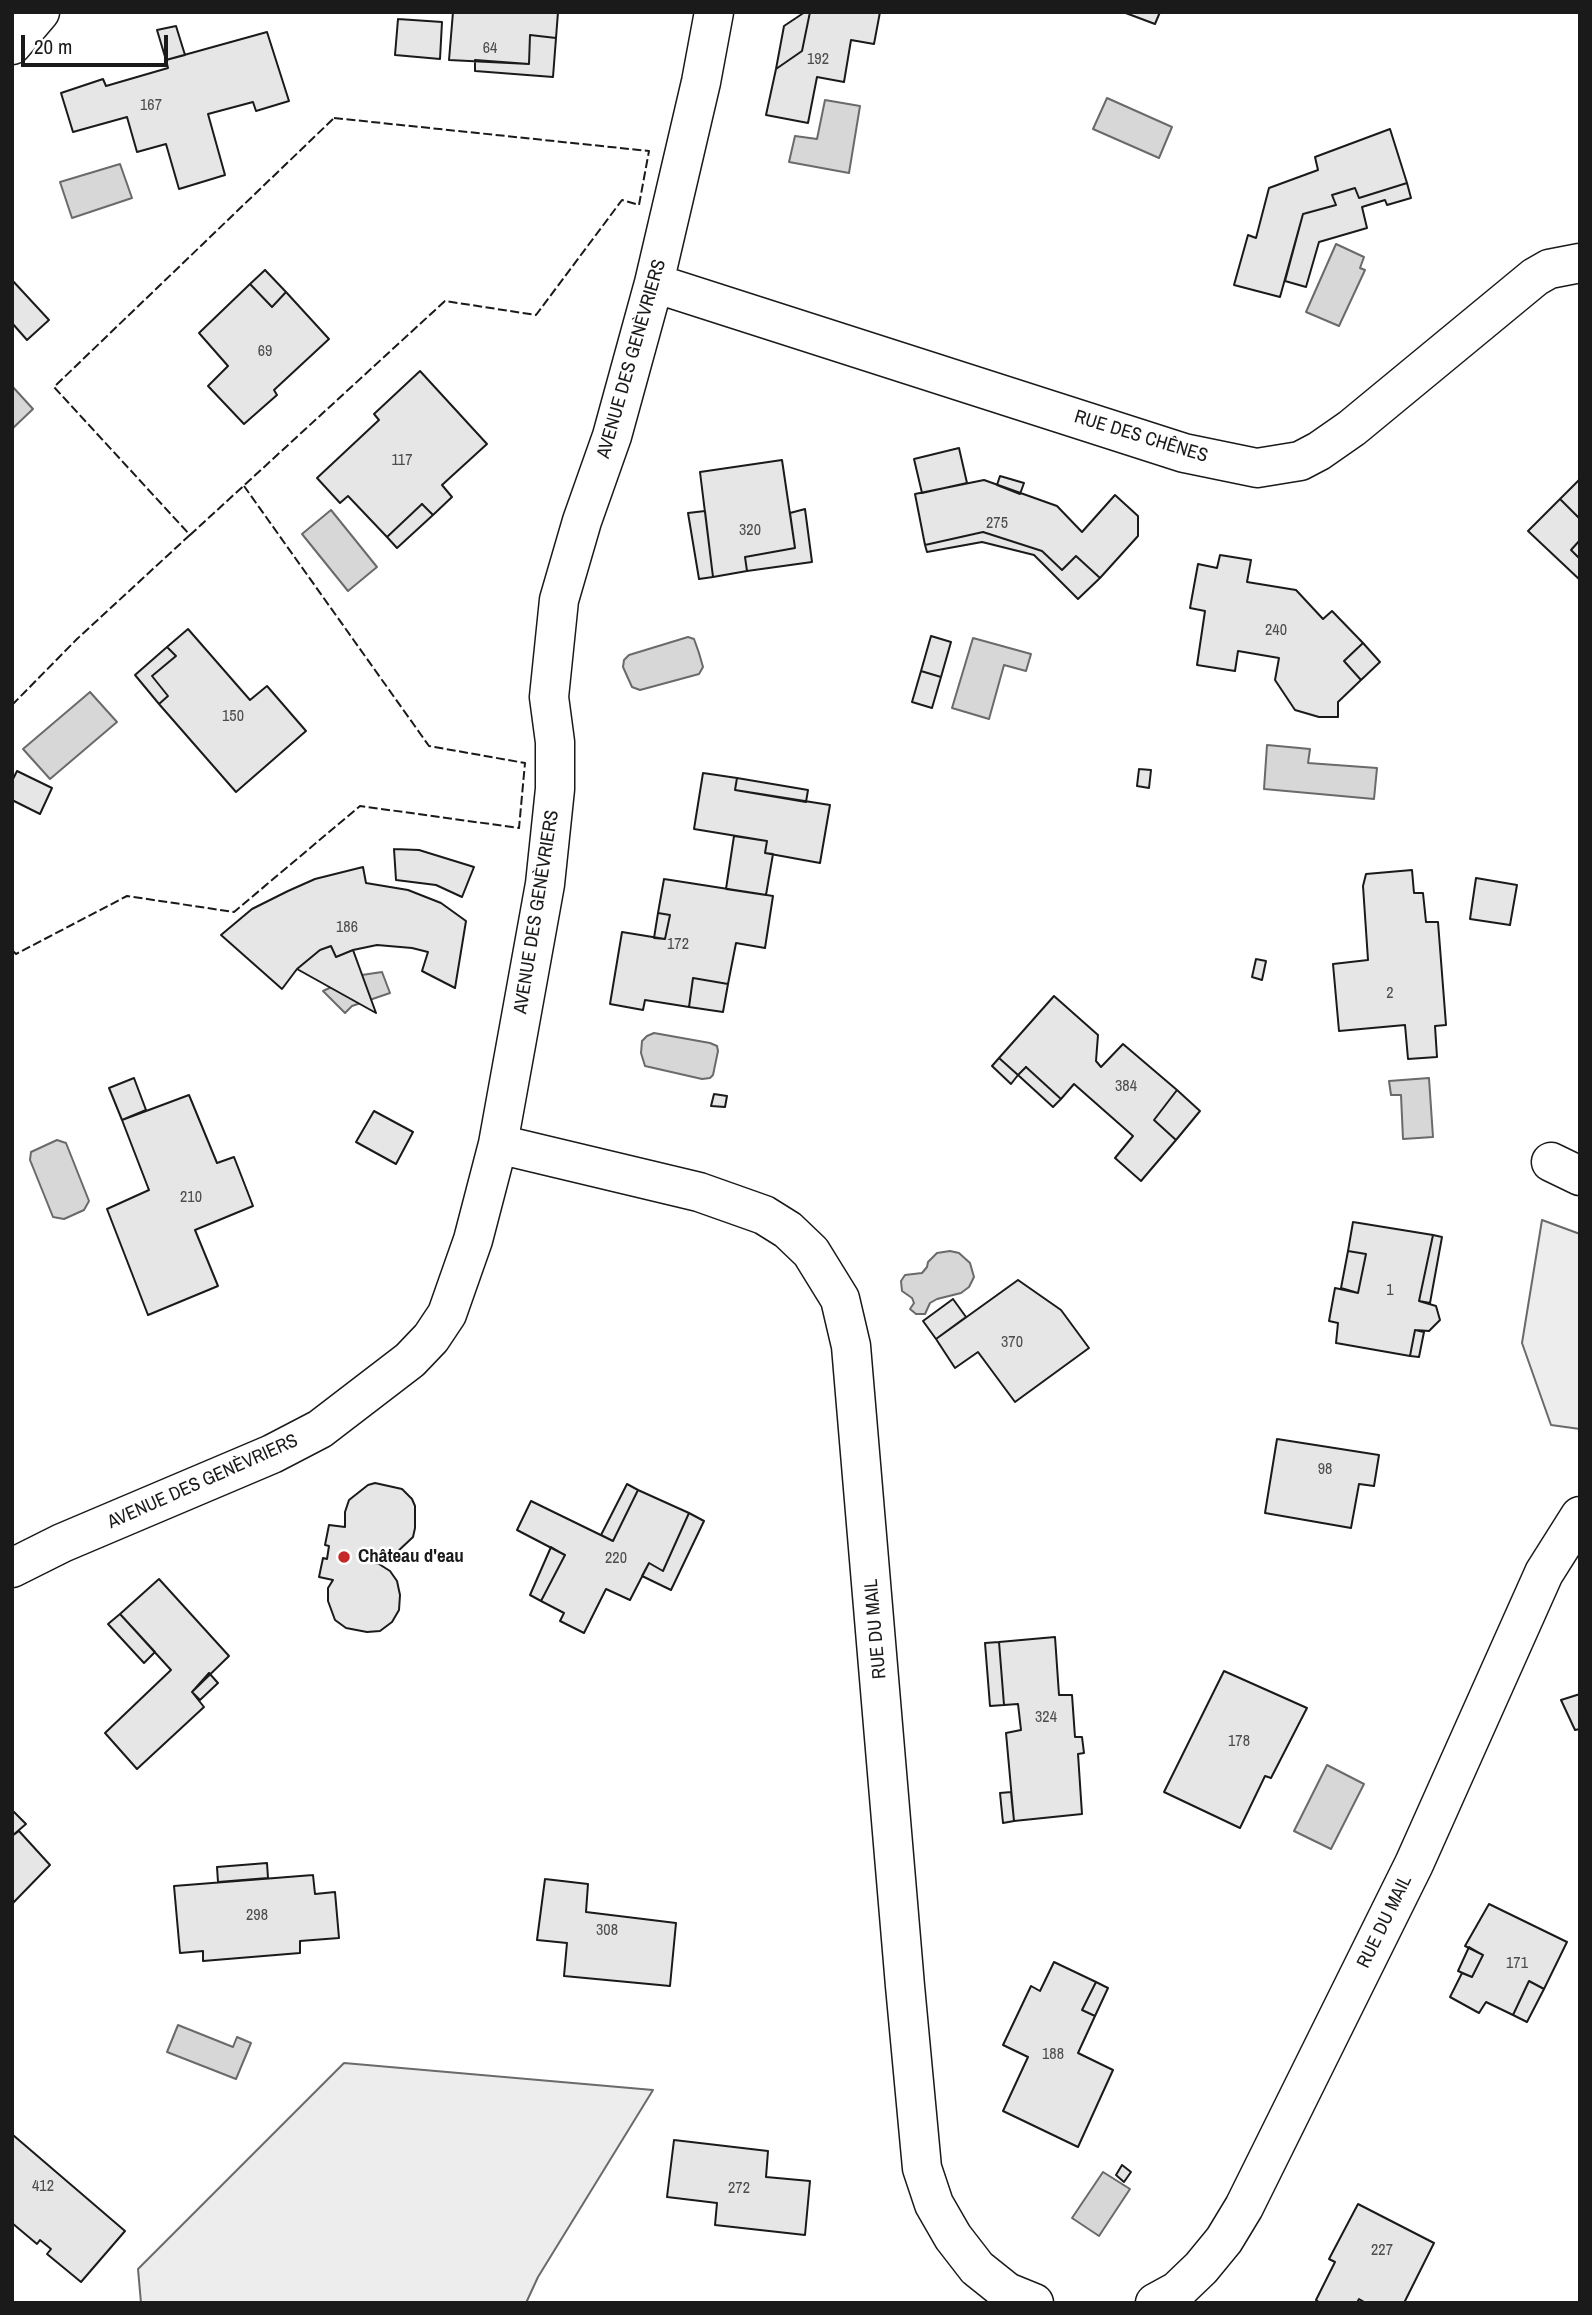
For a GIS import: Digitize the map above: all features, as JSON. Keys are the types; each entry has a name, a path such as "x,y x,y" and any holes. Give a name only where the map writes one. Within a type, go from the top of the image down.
{"street":[{"path":"12,45 40,12"},
{"name":"AVENUE DES GENÈVRIERS","path":"12,1568 62,1543 272,1454 320,1429 410,1360 432,1338 447,1314 473,1240 498,1144 545,884 555,789 555,742 549,697 559,600 582,521 612,436 654,283 701,82 714,12"},
{"name":"RUE DES CHÊNES","path":"654,283 1184,453 1257,468 1300,461 1319,452 1352,428 1535,277 1549,269 1580,263"},
{"name":"RUE DU MAIL","path":"498,1144 699,1192 764,1215 788,1230 811,1252 840,1299 851,1346 922,2168 934,2204 976,2268 1007,2292 1034,2303"},
{"name":"RUE DU MAIL","path":"1155,2303 1177,2291 1201,2267 1224,2240 1244,2207 1414,1864 1544,1573 1580,1516"}],"shaded area":[{"path":"1107,98 1172,127 1159,158 1093,129"},
{"path":"825,100 860,106 849,173 789,162 795,136 817,139"},
{"path":"120,164 132,198 72,218 60,182"},
{"path":"1336,244 1364,257 1360,268 1365,270 1339,326 1306,312"},
{"path":"12,386 33,409 12,429"},
{"path":"331,510 377,567 348,591 302,534"},
{"path":"688,637 694,639 699,653 703,667 699,674 640,690 632,687 623,667 624,660 629,655"},
{"path":"973,638 1031,654 1026,671 1004,665 989,719 952,708"},
{"path":"90,692 117,722 50,779 23,749"},
{"path":"1267,745 1310,749 1308,763 1377,768 1374,799 1264,789"},
{"path":"382,972 390,993 352,1006 345,1013 323,991 355,976"},
{"path":"654,1033 717,1046 713,1075 702,1079 645,1066 641,1053 642,1041"},
{"path":"1429,1078 1433,1137 1403,1139 1401,1095 1391,1095 1389,1081"},
{"path":"57,1140 66,1143 89,1201 84,1210 64,1219 53,1217 30,1160 31,1152"},
{"path":"1542,1220 1580,1234 1580,1429 1551,1425 1522,1343"},
{"path":"937,1253 959,1253 970,1263 974,1277 969,1287 961,1293 930,1303 925,1314 916,1314 910,1309 914,1303 912,1298 902,1291 901,1281 905,1275 922,1273"},
{"path":"1327,1765 1364,1784 1331,1849 1294,1831"},
{"path":"178,2025 233,2047 237,2037 251,2043 236,2079 167,2052"},
{"path":"344,2063 653,2090 538,2277 526,2303 141,2303 138,2269"},
{"path":"1103,2172 1130,2189 1099,2236 1072,2218"}],"building":[{"path":"453,12 558,12 556,38 530,35 529,64 449,60"},
{"path":"805,12 810,12 802,51 776,69 784,26"},
{"path":"810,12 880,12 874,44 851,40 844,82 817,77 808,123 766,115 776,69 802,51"},
{"path":"1123,12 1160,12 1155,24"},
{"path":"398,19 442,22 440,59 395,55"},
{"path":"176,26 185,55 166,60 157,30"},
{"path":"267,32 289,101 256,111 253,102 208,114 225,175 179,189 166,144 137,152 127,117 73,132 61,93 103,79 106,86 168,68 166,60"},
{"path":"530,35 556,38 553,77 475,71 475,60 529,64"},
{"path":"1390,129 1407,183 1359,198 1355,188 1332,195 1336,205 1303,214 1280,297 1234,285 1248,235 1256,238 1269,188 1318,170 1315,157"},
{"path":"1407,183 1411,198 1387,205 1385,200 1362,207 1367,228 1319,242 1306,287 1285,281 1303,214 1336,205 1332,195 1355,188 1359,198"},
{"path":"265,270 286,292 272,307 250,284"},
{"path":"12,280 49,320 27,340 12,323"},
{"path":"250,284 272,307 286,292 329,339 274,390 277,395 244,424 208,386 228,366 199,333"},
{"path":"420,371 487,444 442,485 452,497 433,515 422,504 387,537 348,496 340,503 317,478 379,420 374,414"},
{"path":"959,448 967,483 922,493 914,459"},
{"path":"782,460 795,548 745,557 747,571 713,577 700,472"},
{"path":"1000,476 1024,483 1020,494 997,485"},
{"path":"1580,479 1580,519 1560,499"},
{"path":"984,480 1057,506 1082,532 1115,495 1138,516 1138,536 1100,578 1076,556 1062,570 1042,551 983,532 925,545 915,494"},
{"path":"1560,499 1580,519 1580,540 1571,550 1580,559 1580,580 1528,531"},
{"path":"422,504 433,515 397,548 387,537"},
{"path":"805,509 812,562 747,571 745,557 795,548 790,513"},
{"path":"705,511 713,577 699,579 688,513"},
{"path":"983,532 1042,551 1062,570 1076,556 1100,578 1078,599 1034,555 982,542 927,552 925,545"},
{"path":"1580,540 1580,559 1571,550"},
{"path":"1220,555 1251,560 1247,582 1296,590 1323,619 1332,611 1363,643 1344,661 1361,680 1338,702 1338,717 1319,717 1295,710 1275,680 1279,658 1238,651 1235,671 1197,665 1205,611 1190,608 1198,564 1217,568"},
{"path":"188,629 250,700 267,686 306,731 236,792 159,704 168,696 152,676 176,656 167,647"},
{"path":"931,636 951,642 941,677 921,671"},
{"path":"1363,643 1380,662 1361,680 1344,661"},
{"path":"167,647 176,656 152,676 168,696 159,704 135,675"},
{"path":"921,671 941,677 932,708 912,702"},
{"path":"1139,769 1151,770 1149,788 1137,786"},
{"path":"17,771 52,788 40,814 12,800 12,781"},
{"path":"703,773 737,778 735,790 830,805 820,863 765,853 767,841 694,829"},
{"path":"737,778 808,790 806,802 735,790"},
{"path":"734,836 767,841 765,853 773,854 766,895 726,889"},
{"path":"394,849 419,850 474,867 462,897 436,885 396,880"},
{"path":"363,867 366,883 408,890 441,903 466,921 455,988 422,971 428,952 377,945 336,957 331,946 320,950 297,969 282,989 221,935 252,909 288,891 315,879"},
{"path":"1412,870 1414,893 1423,893 1426,922 1438,922 1446,1025 1435,1026 1437,1057 1408,1059 1405,1025 1339,1031 1333,964 1368,960 1363,886 1366,874"},
{"path":"1476,878 1517,885 1510,925 1470,919"},
{"path":"664,879 773,896 765,948 736,943 728,984 693,978 689,1007 645,1000 643,1010 610,1004 622,932 665,939 670,915 658,913"},
{"path":"658,913 670,915 665,939 654,938"},
{"path":"331,946 336,957 353,950 376,1013 297,969 320,950"},
{"path":"1256,959 1266,961 1262,980 1252,977"},
{"path":"693,978 728,984 723,1012 689,1007"},
{"path":"1054,996 1098,1035 1096,1061 1101,1067 1123,1044 1177,1090 1154,1120 1176,1140 1141,1181 1115,1158 1133,1136 1074,1084 1061,1099 1026,1067 1018,1075 999,1058"},
{"path":"999,1058 1018,1075 1011,1084 992,1066"},
{"path":"1026,1067 1061,1099 1053,1107 1018,1075"},
{"path":"134,1078 146,1110 122,1120 109,1088"},
{"path":"1177,1090 1200,1111 1176,1140 1154,1120"},
{"path":"714,1094 727,1096 725,1107 711,1106"},
{"path":"189,1095 217,1163 234,1157 253,1206 195,1230 218,1286 148,1315 107,1209 149,1190 122,1120"},
{"path":"374,1111 413,1132 396,1164 356,1142"},
{"path":"1353,1222 1433,1235 1419,1301 1436,1306 1440,1320 1429,1331 1415,1330 1410,1356 1336,1343 1338,1323 1329,1321 1335,1288 1358,1293 1366,1254 1348,1251"},
{"path":"1433,1235 1442,1237 1430,1303 1419,1301"},
{"path":"1348,1251 1366,1254 1358,1293 1341,1288"},
{"path":"1018,1280 1061,1310 1089,1348 1015,1402 978,1352 955,1368 936,1339"},
{"path":"953,1299 966,1317 936,1339 923,1321"},
{"path":"1415,1330 1424,1332 1419,1357 1410,1356"},
{"path":"1277,1439 1379,1455 1374,1486 1359,1484 1351,1528 1265,1513"},
{"name":"Château d'eau","path":"375,1483 402,1489 412,1499 415,1506 415,1528 413,1537 396,1553 378,1555 361,1548 360,1560 379,1564 390,1571 397,1581 400,1595 399,1610 392,1622 380,1631 367,1632 346,1628 335,1620 328,1601 328,1588 333,1580 319,1577 323,1558 327,1559 329,1546 325,1545 329,1525 345,1527 345,1512 349,1500 368,1485"},
{"path":"627,1484 638,1490 613,1541 601,1535"},
{"path":"638,1490 689,1513 663,1571 649,1563 630,1600 606,1589 584,1633 560,1621 564,1613 541,1601 565,1555 517,1530 531,1501 613,1541"},
{"path":"689,1513 704,1521 671,1590 642,1576 649,1563 663,1571"},
{"path":"551,1547 565,1555 541,1601 530,1595"},
{"path":"159,1579 229,1656 192,1692 204,1707 137,1769 105,1733 171,1670 120,1614"},
{"path":"120,1614 155,1652 144,1663 108,1624"},
{"path":"1055,1637 1059,1695 1072,1695 1075,1737 1082,1737 1084,1753 1078,1754 1082,1814 1014,1821 1006,1733 1021,1730 1018,1704 1004,1705 999,1642"},
{"path":"999,1642 1004,1705 990,1706 985,1643"},
{"path":"1224,1671 1307,1708 1271,1778 1265,1776 1240,1828 1164,1792"},
{"path":"209,1673 218,1683 200,1700 192,1692"},
{"path":"1580,1694 1580,1729 1575,1730 1561,1700"},
{"path":"1011,1792 1014,1821 1003,1823 1000,1793"},
{"path":"12,1812 26,1824 12,1836"},
{"path":"19,1831 50,1865 12,1904 12,1836"},
{"path":"267,1863 268,1878 218,1882 217,1867"},
{"path":"313,1875 315,1894 335,1892 339,1938 300,1941 300,1953 203,1961 203,1951 180,1953 174,1886"},
{"path":"545,1879 588,1884 586,1912 676,1923 670,1986 564,1976 567,1943 537,1940"},
{"path":"1489,1904 1567,1942 1544,1989 1529,1981 1513,2015 1486,2002 1479,2013 1450,1997 1462,1973 1472,1977 1483,1955 1465,1946"},
{"path":"1469,1947 1483,1955 1472,1977 1458,1971"},
{"path":"1054,1962 1096,1982 1082,2010 1095,2016 1078,2053 1113,2070 1078,2147 1003,2111 1028,2057 1003,2045 1031,1986 1040,1991"},
{"path":"1529,1981 1544,1989 1527,2022 1513,2015"},
{"path":"1096,1982 1108,1988 1095,2016 1082,2010"},
{"path":"13,2135 125,2231 81,2282 47,2254 51,2249 40,2240 37,2244 12,2223"},
{"path":"674,2140 768,2151 766,2177 810,2181 805,2235 715,2225 717,2203 667,2197"},
{"path":"1122,2165 1131,2172 1124,2182 1116,2175"},
{"path":"1358,2204 1434,2243 1404,2303 1366,2303 1359,2299 1357,2303 1320,2303 1316,2300 1335,2262 1329,2259"}],"fence":[{"path":"334,118 649,151 639,205 622,200 536,315 445,301 190,535 54,387 334,118"},
{"path":"12,950 16,954 127,896 234,912 360,806 519,828 525,763 429,746 244,486"},
{"path":"12,705 77,639 192,533"}],"place":[{"name":"Château d'eau","path":"344,1557"}]}
